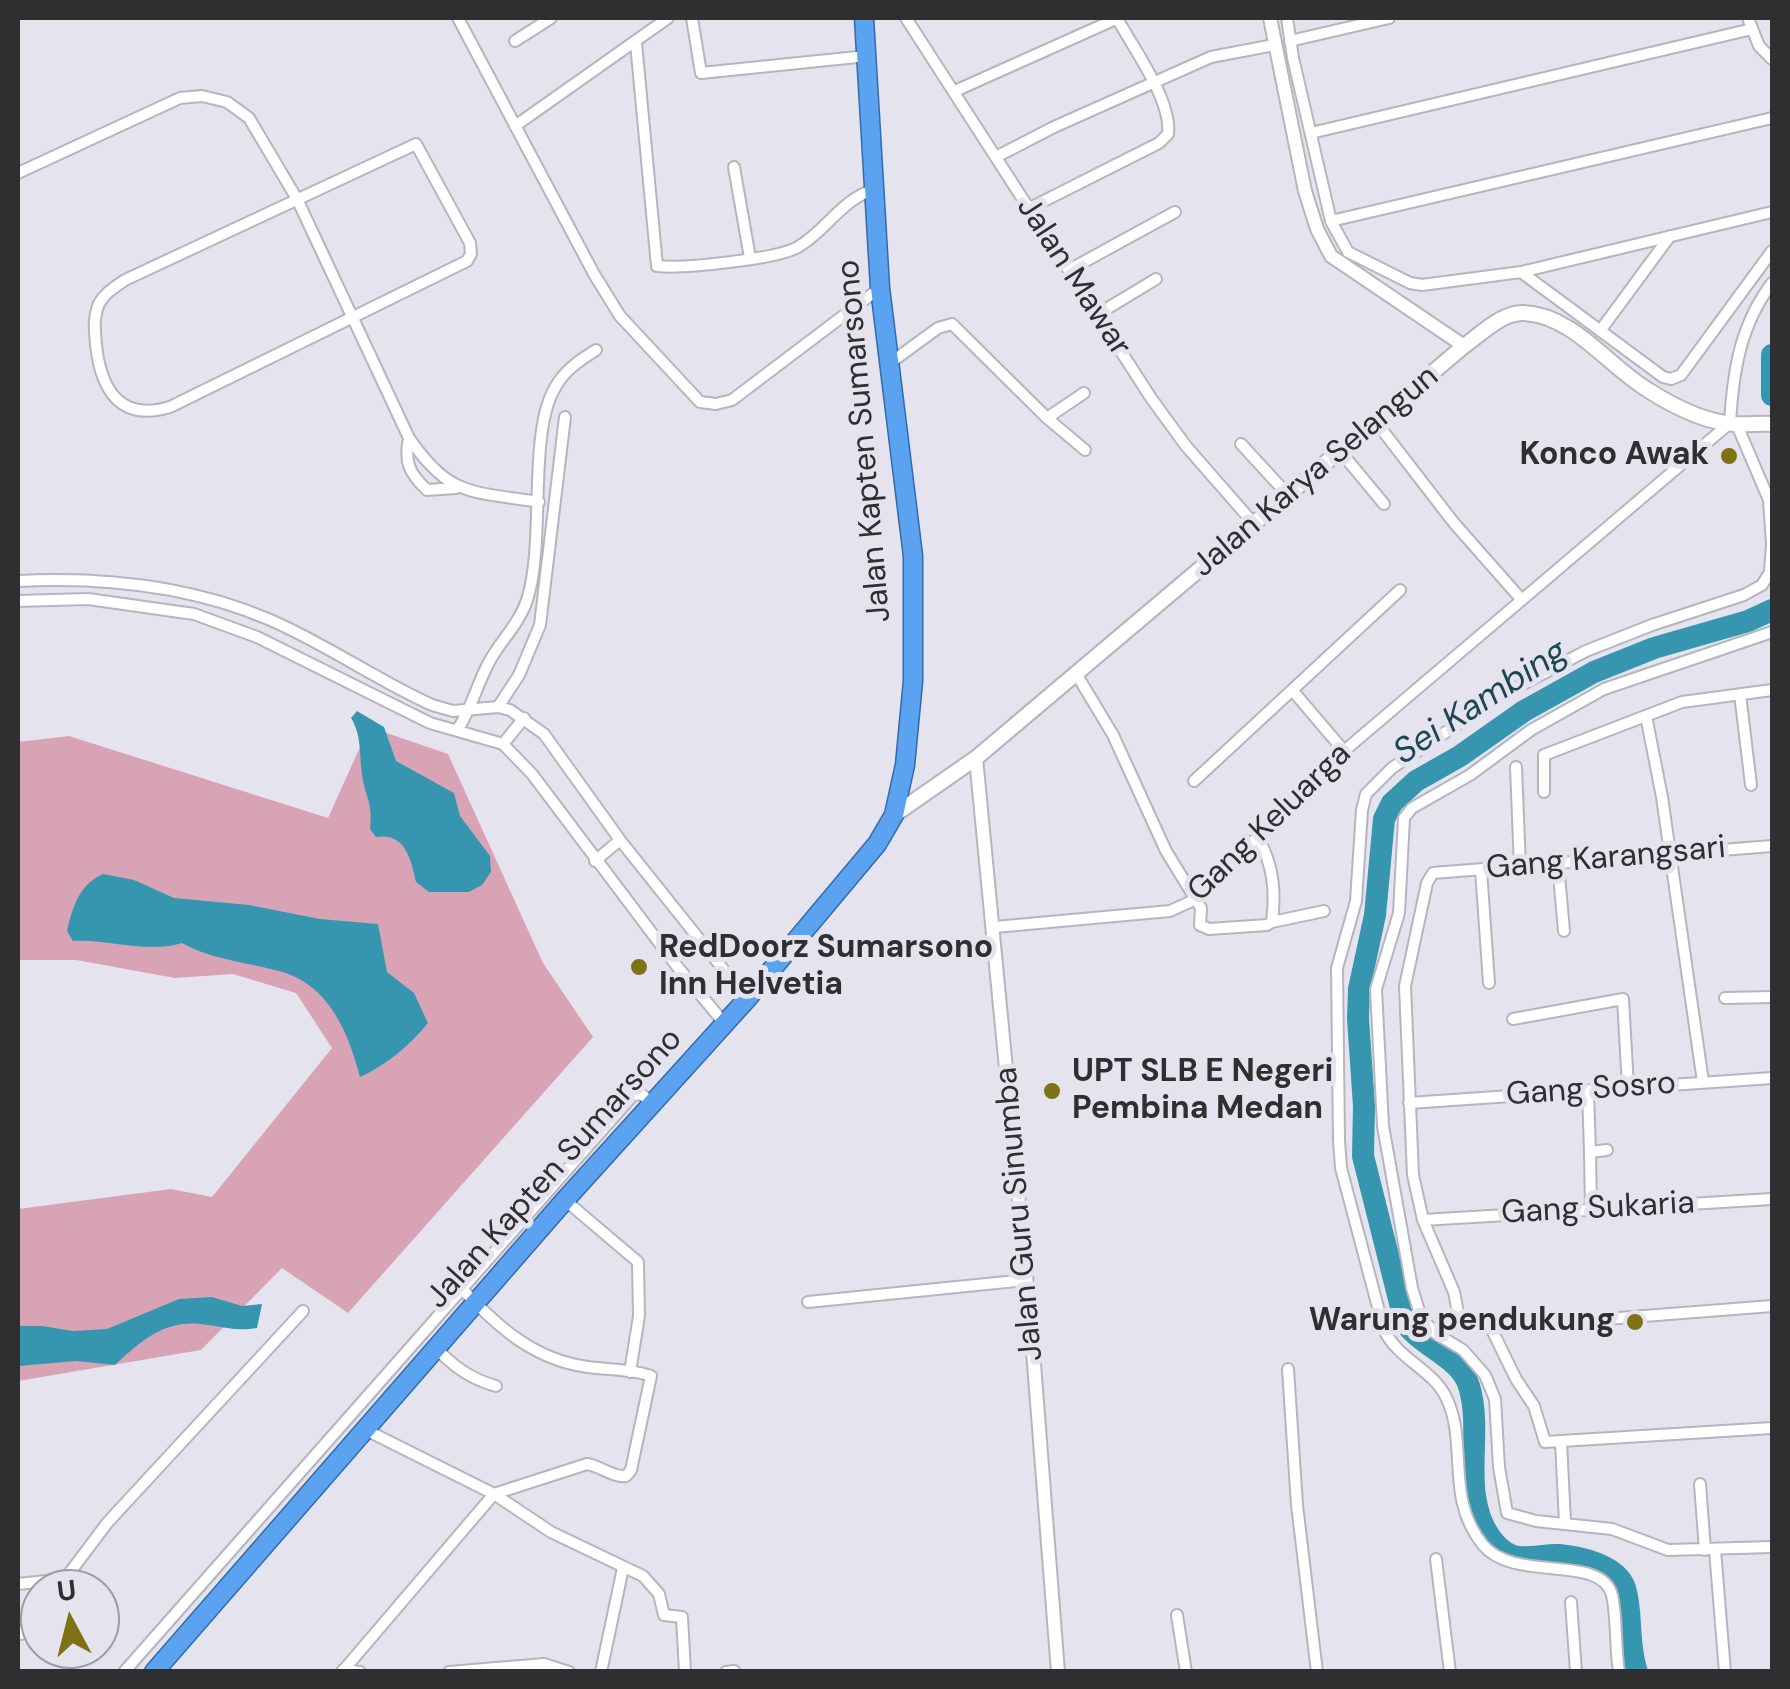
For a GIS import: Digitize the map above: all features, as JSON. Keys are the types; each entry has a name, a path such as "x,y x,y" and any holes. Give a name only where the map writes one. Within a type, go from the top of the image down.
{"highway":[{"name":"Jalan Kapten Sumarsono","path":"154,1672 436,1348 469,1296 562,1194 654,1104 746,999 877,844 894,815 905,765 913,681 913,556 880,288 864,18"},
{"name":"Jalan Kapten Sumarsono","path":"869,60 873,18"}],"main road":[{"name":"Jalan Karya Selangun","path":"894,815 976,758 1464,346 1504,318 1521,312 1568,329 1646,389 1708,420 1772,424"}],"street":[{"path":"458,18 620,316 700,402 732,400 880,288"},
{"path":"515,40 551,18"},
{"path":"515,126 668,18"},
{"path":"692,18 698,70 869,60"},
{"path":"908,20 923,18"},
{"path":"954,91 1118,18 1152,82 1169,128 1159,144 1028,209"},
{"path":"1270,18 1305,191 1330,256 1464,346"},
{"path":"1286,18 1331,222 1348,252 1410,283 1435,284 1521,272 1772,212"},
{"path":"1290,41 1390,18"},
{"name":"Jalan Mawar","path":"908,20 1186,446 1255,525"},
{"path":"1310,134 1750,23 1759,46 1772,60"},
{"path":"636,44 656,265 710,264 794,250 851,200 874,190"},
{"path":"996,157 1216,55 1274,45"},
{"path":"18,173 180,98 202,96 227,102 248,118 297,199 409,438 426,464 456,488"},
{"path":"1331,222 1772,118"},
{"path":"416,144 470,243 470,254 467,261 170,408 150,413 136,411 112,396 99,371 94,323 98,304 106,294 125,280 297,199 416,144"},
{"path":"734,167 750,258"},
{"path":"1069,270 1175,212"},
{"path":"1600,330 1670,236"},
{"path":"1521,272 1662,377 1672,378 1681,374 1772,250"},
{"path":"1098,314 1156,279"},
{"path":"1619,1672 1612,1594 1606,1582 1590,1572 1500,1561 1479,1540 1465,1516 1447,1398 1434,1381 1398,1352 1384,1330 1341,1168 1338,968 1356,901 1362,810 1371,786 1500,696 1586,651 1744,595 1762,585 1770,572 1772,544 1768,500 1734,424 1741,339 1772,283"},
{"path":"890,363 938,328 952,324 1085,450"},
{"path":"458,729 469,712 486,666 526,602 534,567 542,435 554,388 564,374 596,350"},
{"path":"1047,418 1084,393"},
{"path":"498,706 519,674 540,625 566,416"},
{"path":"1376,422 1454,523 1521,600"},
{"name":"Gang Keluarga","path":"995,927 1170,911 1194,900 1344,751 1734,424"},
{"path":"409,438 405,458 411,475 427,490 456,488 539,502"},
{"path":"1241,444 1288,495"},
{"path":"1340,450 1384,504"},
{"path":"18,581 130,584 225,604 306,637 432,706 469,712 498,706 524,718 544,734 620,840 746,999"},
{"path":"1194,781 1400,590"},
{"path":"18,601 88,599 194,614 257,637 430,722 503,744 532,774 724,1023"},
{"path":"1772,632 1604,688 1530,730 1470,775 1412,808 1404,818 1399,913 1376,989 1383,1126 1412,1288 1422,1318 1435,1333 1463,1350 1485,1375 1494,1399 1498,1466 1507,1514 1536,1521 1612,1528 1668,1550 1772,1547"},
{"path":"1077,675 1113,735 1166,851 1201,908 1200,925 1267,925 1324,911"},
{"path":"1544,792 1544,755 1682,702 1772,690"},
{"path":"1294,691 1344,751"},
{"path":"1740,694 1751,785"},
{"path":"1646,716 1703,1082"},
{"path":"503,744 524,718"},
{"name":"Jalan Guru Sinumba","path":"976,758 995,927 1058,1672"},
{"path":"1516,767 1520,867"},
{"path":"1256,836 1270,857 1275,896 1272,922"},
{"path":"595,860 620,840"},
{"name":"Gang Karangsari","path":"1409,1104 1406,972 1427,884 1433,874 1772,846"},
{"path":"1558,864 1564,932"},
{"path":"1481,870 1489,983"},
{"path":"1725,998 1772,997"},
{"path":"1513,1020 1622,999 1628,1088"},
{"name":"Gang Sosro","path":"1409,1104 1772,1078"},
{"path":"1588,1090 1590,1210"},
{"path":"1409,1104 1412,1175 1423,1220 1454,1292 1460,1323 1490,1328 1772,1306"},
{"path":"1590,1152 1607,1150"},
{"path":"562,1194 638,1262 638,1316 630,1372"},
{"name":"Gang Sukaria","path":"1423,1220 1772,1199"},
{"path":"808,1302 1026,1280"},
{"path":"124,1672 270,1508 469,1296 494,1323 549,1358 648,1374 652,1379 626,1476 587,1464 494,1494 342,1671"},
{"path":"72,1569 108,1522 303,1311"},
{"path":"1490,1328 1534,1406 1542,1440 1772,1428"},
{"path":"436,1348 454,1366 496,1386"},
{"path":"1288,1369 1297,1505 1317,1672"},
{"path":"366,1430 494,1494 551,1532 654,1584 664,1616 682,1617 686,1672"},
{"path":"1561,1442 1565,1522"},
{"path":"1700,1484 1725,1672"},
{"path":"270,1508 285,1522"},
{"path":"1436,1559 1450,1672"},
{"path":"601,1672 623,1568"},
{"path":"1571,1602 1576,1672"},
{"path":"1177,1616 1186,1672"},
{"path":"449,1672 532,1664 557,1666 569,1672"},
{"path":"342,1671 360,1672"},
{"path":"726,1672 734,1671"}],"shaded area":[{"path":"369,727 448,754 543,963 593,1037 348,1313 282,1268 201,1350 18,1381 18,1209 171,1189 212,1197 332,1048 296,993 233,974 175,978 76,960 18,960 18,742 69,736 328,818"}],"water":[{"path":"357,711 384,727 396,761 454,793 460,816 490,856 491,872 482,885 469,892 429,892 416,882 409,856 400,843 376,837 370,829 359,738 351,718"},
{"path":"103,874 134,880 174,898 378,924 387,972 414,993 428,1023 397,1054 360,1077 334,1012 296,977 218,957 182,943 141,947 73,941 67,931 75,905 88,884"},
{"path":"212,1297 242,1306 262,1304 257,1328 175,1325 143,1341 115,1365 76,1361 18,1366 18,1326 73,1331 107,1329 179,1299"}],"waterway":[{"path":"1772,355 1772,395"},
{"name":"Sei Kambing","path":"1637,1672 1625,1588 1614,1573 1568,1556 1513,1556 1494,1542 1481,1519 1474,1482 1474,1424 1469,1386 1450,1360 1405,1323 1363,1156 1359,989 1375,915 1384,819 1392,803 1416,781 1524,711 1594,672 1772,610"}],"place":[{"name":"Konco Awak","path":"1729,456"},
{"name":"RedDoorz Sumarsono Inn Helvetia","path":"639,967"},
{"name":"UPT SLB E Negeri Pembina Medan","path":"1052,1091"},
{"name":"Warung pendukung","path":"1635,1322"}]}
